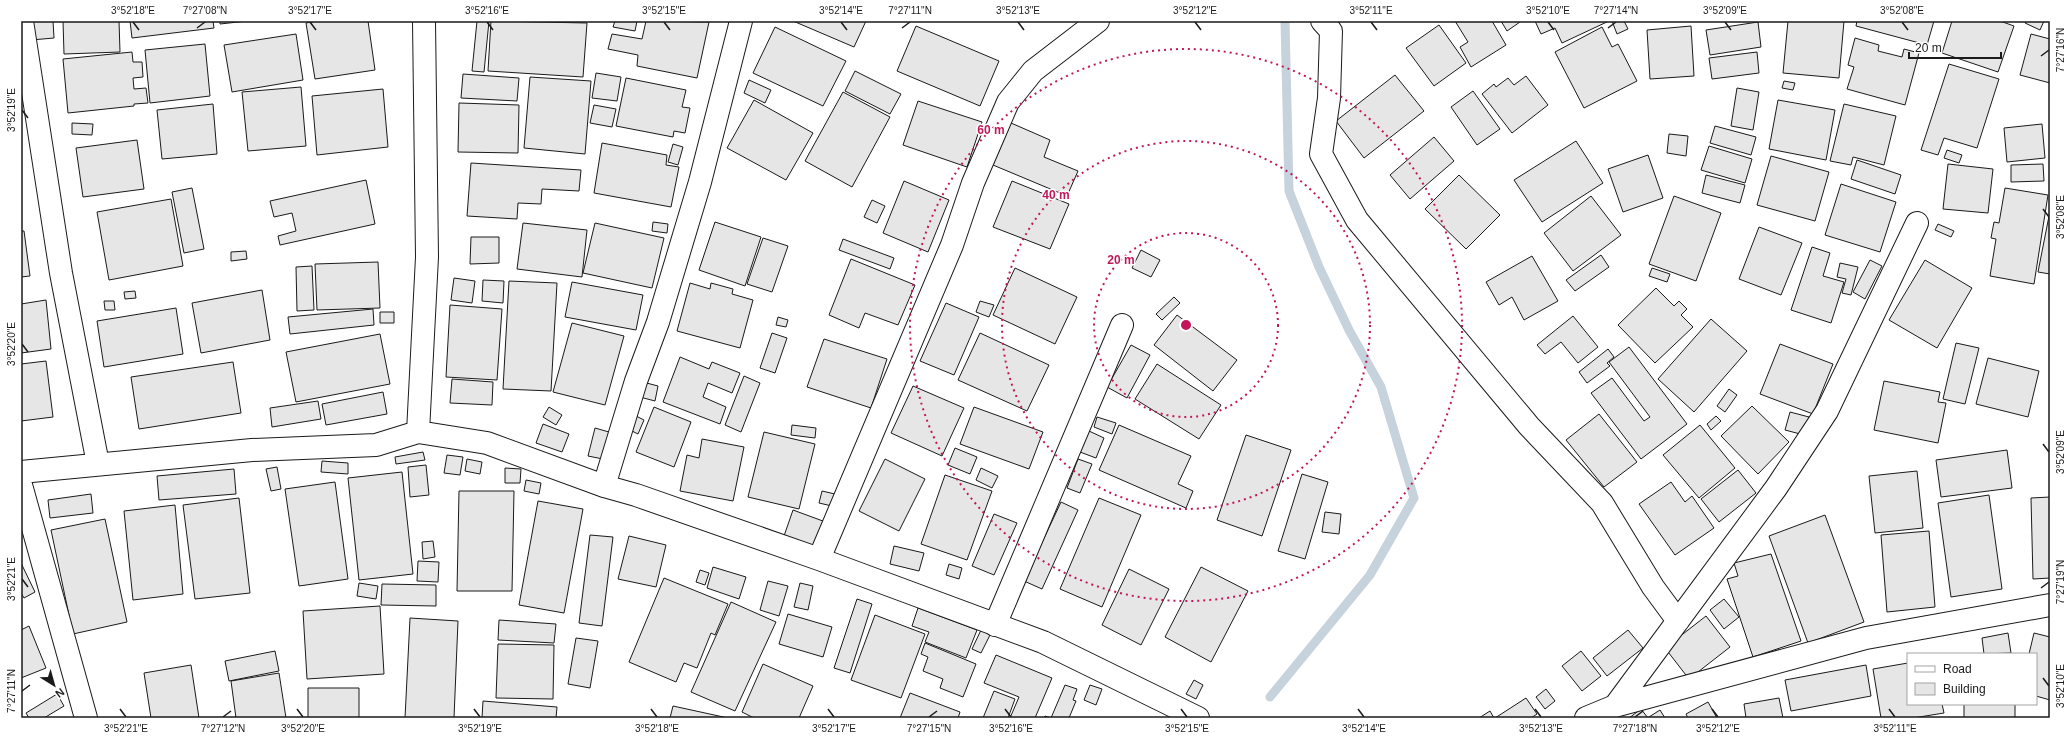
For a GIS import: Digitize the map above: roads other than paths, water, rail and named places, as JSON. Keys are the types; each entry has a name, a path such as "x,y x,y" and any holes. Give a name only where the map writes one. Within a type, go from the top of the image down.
{"street":[{"path":"22,21 61,273 98,464"},
{"path":"418,432 427,257 424,21"},
{"path":"604,486 636,381 658,322 689,219 741,21"},
{"path":"819,559 952,246 973,183 1008,102 1033,72 1098,21"},
{"path":"1322,21 1331,31 1329,98 1321,154 1357,220 1529,426 1602,503 1653,587 1678,621"},
{"path":"1615,706 1776,488 1827,411 1917,223"},
{"path":"995,625 1122,325"},
{"path":"21,472 252,450 376,445 418,432 487,443 604,486 636,495 819,559 1042,642 1198,718"},
{"path":"21,485 86,718"},
{"path":"1586,718 1615,706 1866,638 2050,605"}],"waterway":[{"path":"1270,697 1370,575 1414,498 1381,387 1349,330 1319,267 1289,191 1285,21"}]}
